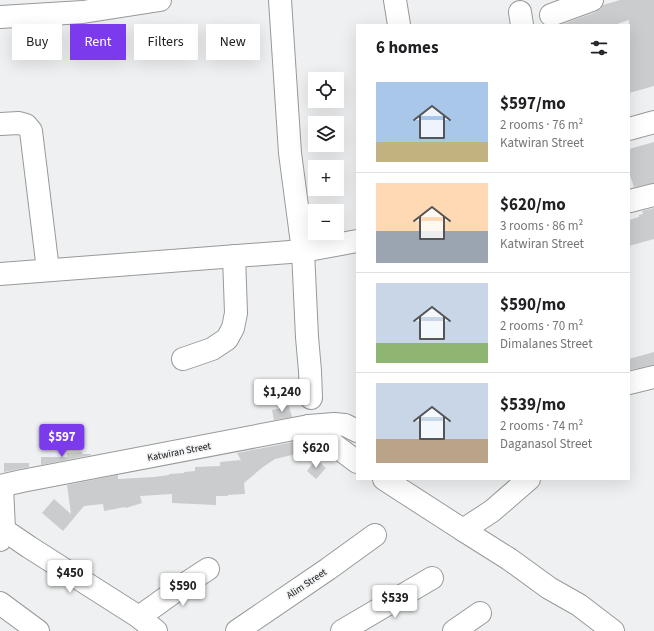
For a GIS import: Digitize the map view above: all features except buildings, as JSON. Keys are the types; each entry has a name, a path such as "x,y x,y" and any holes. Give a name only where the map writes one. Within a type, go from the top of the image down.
{"street":[{"path":"0,17 83,12 160,0"},
{"path":"280,0 290,153 303,251 311,398"},
{"path":"395,0 399,24"},
{"path":"551,15 592,0"},
{"path":"630,129 654,122"},
{"path":"0,124 19,123 26,125 31,131 48,270"},
{"path":"630,201 654,195"},
{"path":"0,274 303,251 356,242"},
{"path":"183,359 212,349 227,339 233,328 236,313 234,256"},
{"path":"630,383 654,377"},
{"name":"Katwiran Street","path":"1,486 309,426 334,424 345,425 356,430"},
{"path":"309,426 356,461"},
{"path":"386,480 509,559 549,588 579,605 613,631"},
{"path":"463,530 492,511 528,480"},
{"path":"1,486 2,535 29,548 139,617 156,631"},
{"name":"Alim Street","path":"237,631 375,535"},
{"path":"139,617 188,582 208,570"},
{"path":"342,631 432,578"},
{"path":"0,603 38,631"},
{"path":"454,631 480,613"}]}
